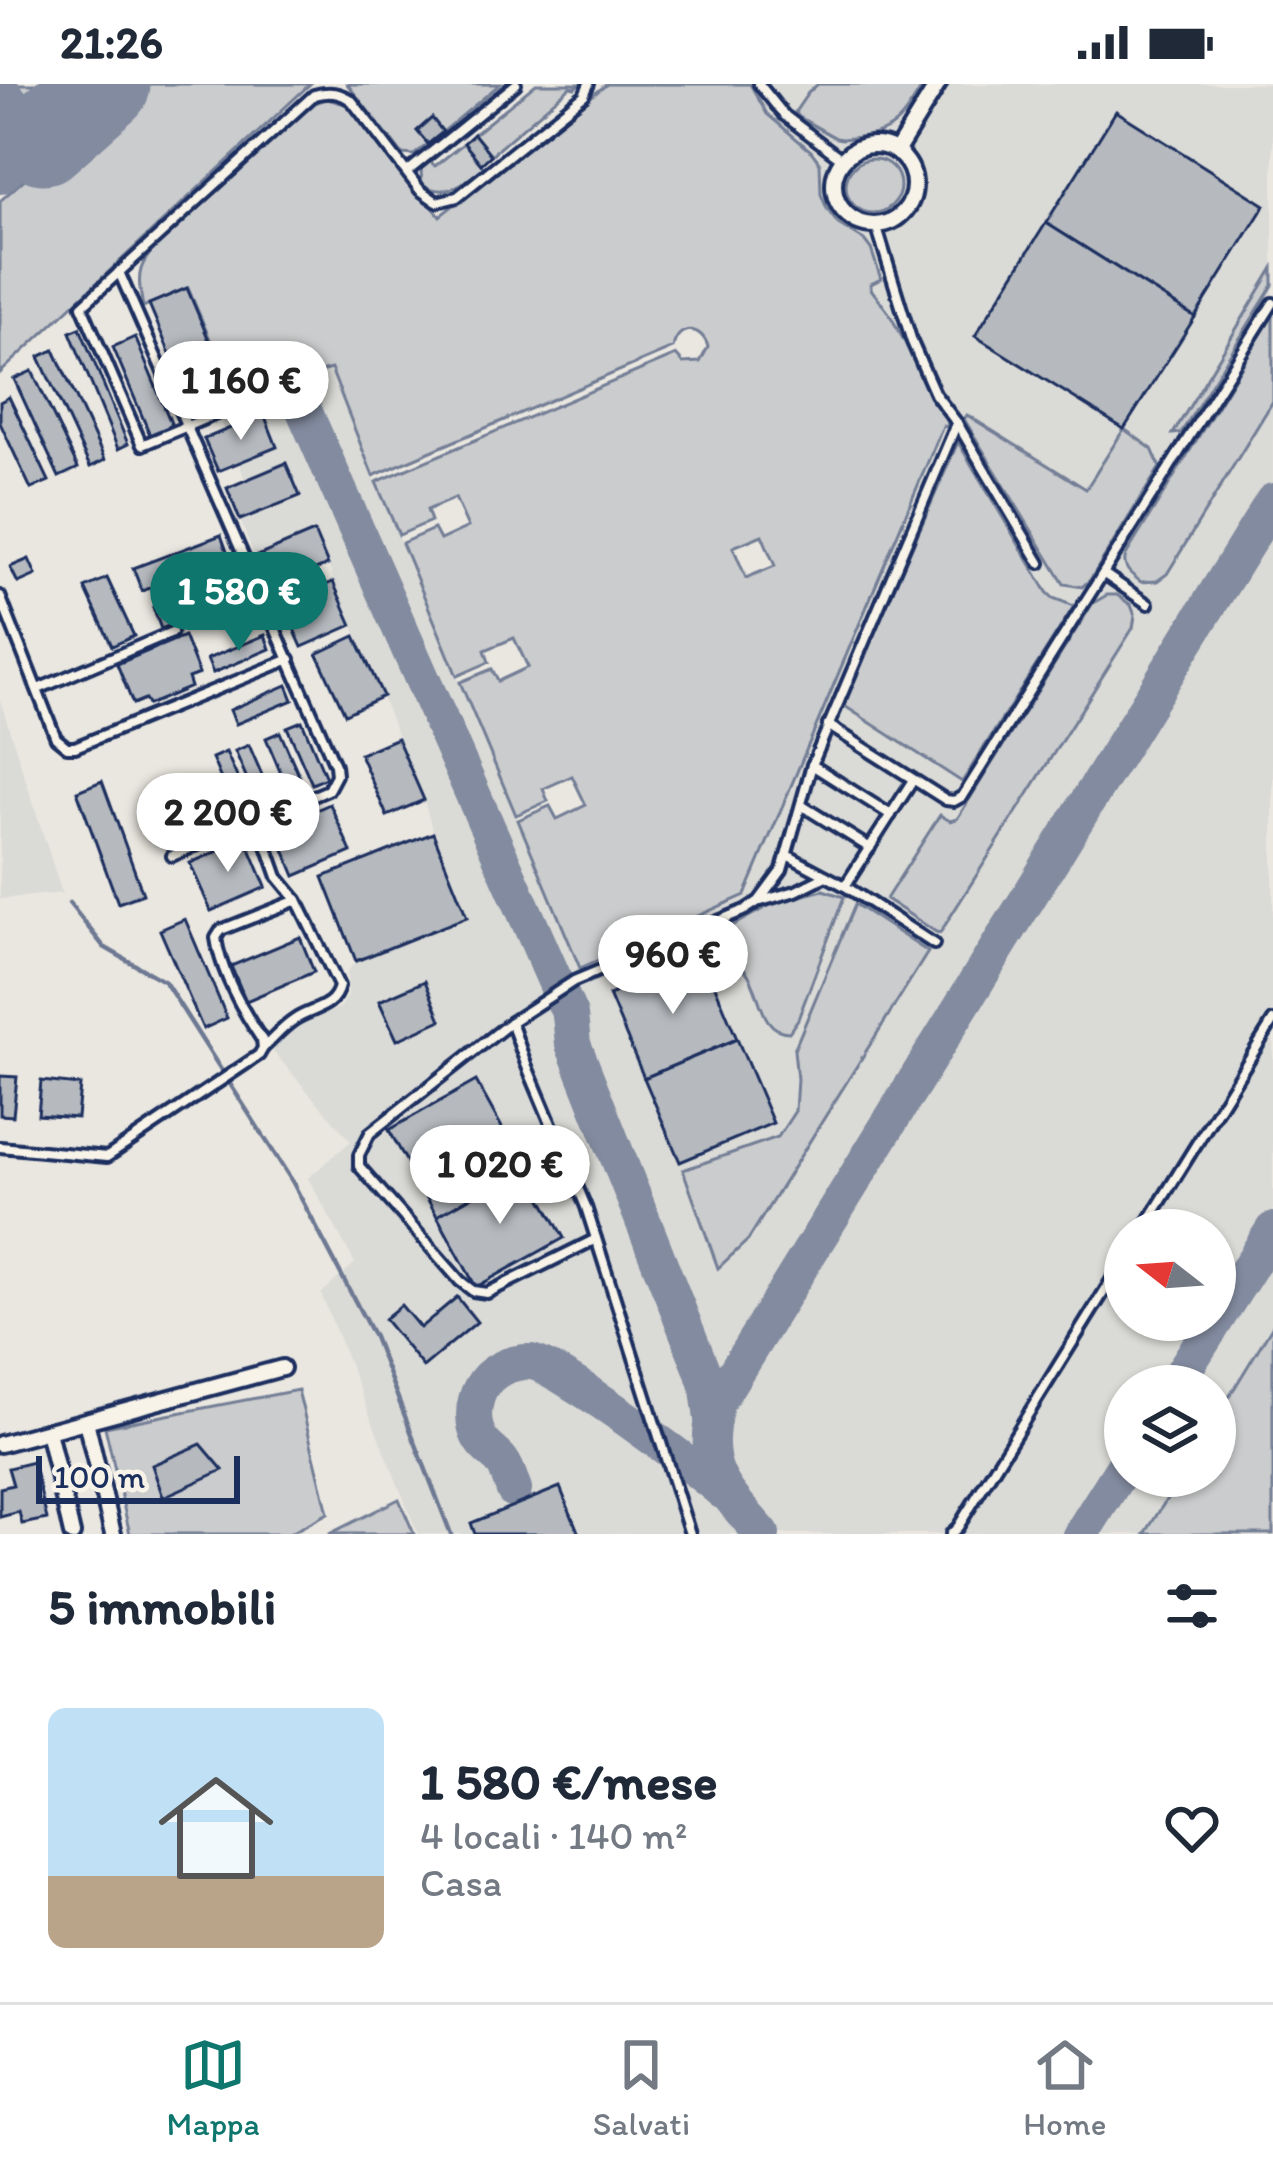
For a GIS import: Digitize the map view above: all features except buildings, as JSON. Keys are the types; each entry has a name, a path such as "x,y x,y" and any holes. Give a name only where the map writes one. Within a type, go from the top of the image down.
{"street":[{"path":"896,152 938,84"},
{"path":"864,147 896,152 912,173 911,200 900,215 876,225 850,217 835,195 835,177 843,160 864,147"},
{"path":"0,1444 282,1368"},
{"path":"86,1421 113,1534"},
{"path":"48,1431 72,1534"}],"lane":[{"path":"407,172 516,84"},
{"path":"216,414 142,445 82,306 314,95 339,93 352,101 420,190 437,202 457,197 584,94 589,84"},
{"path":"759,84 784,115 843,160"},
{"path":"876,225 912,342 935,394 1040,563"},
{"path":"119,272 290,658 336,775 328,790 172,856"},
{"path":"828,725 946,800 963,796 1273,303"},
{"path":"596,1239 488,1293 473,1292 358,1166 359,1155 370,1133 511,1022 574,981 745,910 778,878 828,725 957,423"},
{"path":"1103,574 1148,604"},
{"path":"0,596 56,738 67,748 290,658"},
{"path":"38,689 172,632"},
{"path":"812,766 891,815"},
{"path":"845,886 913,780"},
{"path":"801,805 870,848"},
{"path":"0,1147 107,1156 229,1077 295,1018 328,1004 338,994 339,986 297,900 278,877 258,820"},
{"path":"787,855 934,944"},
{"path":"759,901 815,884 826,875"},
{"path":"263,1048 230,980 216,938 221,930 297,900"},
{"path":"1156,1209 1273,1021"},
{"path":"511,1022 596,1239 690,1534"},
{"path":"951,1534 1104,1292"}],"shaded area":[{"path":"5,84 74,84 37,114 25,108"},
{"path":"132,84 310,84 0,373 0,201"},
{"path":"347,84 500,84 443,132 431,119 417,131 428,144 414,155 402,154"},
{"path":"536,84 579,84 491,155 474,134"},
{"path":"607,84 750,84 767,114 820,163 821,194 838,224 871,249 881,279 871,289 948,422 745,895 580,968 518,820 550,806 557,819 586,805 572,776 543,789 548,801 516,815 460,682 492,669 498,681 528,667 514,638 485,650 489,662 457,676 402,543 434,529 440,540 468,527 455,498 427,510 431,521 399,535 376,482 676,355 683,363 700,362 708,347 705,340 695,331 684,331 673,348 373,476 331,369 305,376 298,364 286,369 291,380 270,387 255,354 222,367 188,288 143,307 141,270 163,238 314,103 327,99 349,105 440,216","holes":["762,535 775,566 746,578 733,547"]},
{"path":"739,84 1273,84 1273,1534 418,1534 321,1294 355,1263 308,1178 351,1141 270,1048 301,1024 341,1007 348,995 347,972 356,961 466,916 315,533 255,557 240,520 300,495 245,481 239,462 277,446 264,415 224,431 203,375 255,353 291,379 286,368 299,364 331,368 580,968 943,425"},
{"path":"818,84 924,84 893,126 842,139 795,112"},
{"path":"464,143 484,168 447,190 422,184 421,169 429,160 435,166"},
{"path":"873,159 892,167 900,186 892,205 873,213 854,205 846,186 854,167"},
{"path":"1273,268 1273,285 1181,433 1173,434"},
{"path":"1273,315 1273,401 1167,574 1157,581 1141,582 1126,567 1126,555"},
{"path":"967,415 1086,489 1124,429 1152,449 1160,467 1082,587 1064,584 964,419"},
{"path":"958,442 1047,592 1074,606 962,782 843,705"},
{"path":"1117,595 1131,605 1133,628 940,933 936,932 886,899 940,815 957,819 1093,603"},
{"path":"0,700 62,893 0,899"},
{"path":"823,890 844,897 798,1019 789,1032 779,1030 766,1018 746,971 712,937 774,903"},
{"path":"855,904 928,952 748,1240 718,1268 683,1170 778,1137 795,1111 794,1050"},
{"path":"1273,1325 1273,1534 1145,1534 1168,1497 1236,1497 1236,1386"},
{"path":"298,1390 328,1513 289,1534 130,1534 105,1427"},
{"path":"399,1499 414,1534 329,1534"}],"waterway":[{"path":"69,903 104,947 165,982 292,1181 374,1337 451,1534"}],"taxiway":[{"path":"0,89 43,138 0,176"},
{"path":"299,399 570,1015 573,1044 702,1370 712,1419"},
{"path":"762,1534 717,1475 711,1444 717,1402 1273,501"},
{"path":"1187,1365 1273,1230"},
{"path":"514,1490 503,1464 478,1434 474,1408 489,1377 508,1365 531,1362 597,1399 722,1491"},
{"path":"1081,1534 1104,1497"}],"runway":[{"path":"43,138 104,84"}]}
